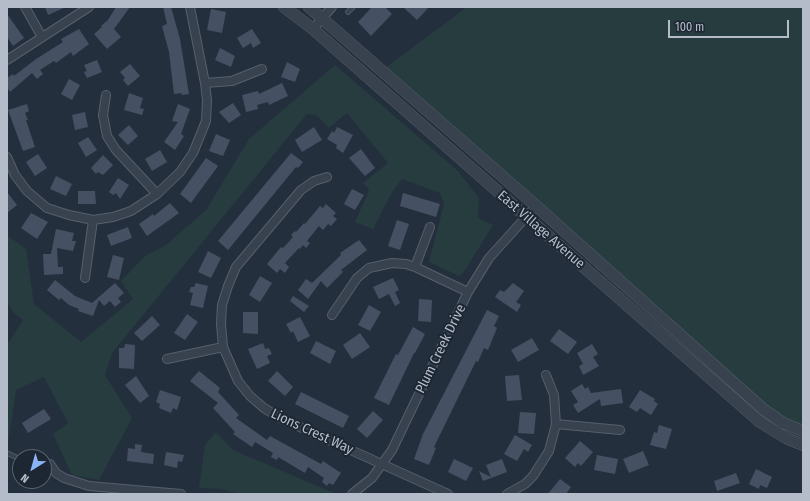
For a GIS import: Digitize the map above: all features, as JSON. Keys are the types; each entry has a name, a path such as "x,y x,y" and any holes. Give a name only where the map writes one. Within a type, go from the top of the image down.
{"street":[{"path":"25,7 42,37"},
{"path":"7,60 89,7"},
{"path":"7,157 15,175 27,191 47,208 69,215 92,220 113,217 131,210 157,194 180,172 194,153 206,121 207,100 205,83 190,7"},
{"name":"East Village Avenue","path":"284,7 313,29 525,217 760,422 786,438 803,445"},
{"name":"East Village Avenue","path":"309,7 764,409 783,423 803,431"},
{"path":"313,29 332,7"},
{"path":"205,83 232,81 262,69"},
{"path":"106,95 103,115 107,136 116,150 157,194"},
{"name":"Lions Crest Way","path":"327,177 314,181 301,190 236,267 222,305 221,324 223,347 238,382 250,396 264,408 280,418 448,494"},
{"name":"Plum Creek Drive","path":"352,494 372,478 392,450 468,292 489,258 536,206"},
{"path":"85,278 92,220"},
{"path":"415,267 430,227"},
{"path":"332,315 350,286 369,268 392,263 406,264 415,267 468,292"},
{"path":"167,359 223,347"},
{"path":"507,494 525,484 533,476 543,463 549,451 556,424 554,395 546,375"},
{"path":"556,424 620,430"},
{"path":"52,469 64,478 88,486 181,494"}],"lane":[{"path":"348,12 353,7"}],"green space":[{"path":"467,7 803,7 803,431 783,423 381,71"},
{"path":"335,65 457,170 479,198 478,218 493,225 464,272 459,276 429,262 444,204 440,193 402,179 391,194 373,229 355,222 369,190 363,183 388,163 347,113 329,128 316,115 307,114 112,353 105,375 132,418 99,480 72,475 53,434 68,423 44,377 16,390 8,444 7,345 23,320 13,312 7,302 7,235 26,249 34,304 81,342 133,299 121,281 145,256 166,245 206,210 249,139"},
{"path":"216,432 233,450 334,493 241,494 221,489 199,488 205,445"}],"building":[{"path":"45,7 66,7 48,15"},
{"path":"116,7 130,7 114,29 121,37 107,49 94,34 108,20"},
{"path":"163,7 171,7 180,39 189,94 174,94 169,52 162,26 167,24"},
{"path":"372,7 385,7 392,14 371,36 358,22"},
{"path":"403,7 429,7 417,20"},
{"path":"211,9 226,12 222,33 207,30"},
{"path":"7,14 24,38 13,46 7,37"},
{"path":"79,29 89,44 73,56 71,52 56,63 54,61 40,70 43,74 37,79 32,73 10,92 7,87 7,78 13,74 14,76 36,59 63,42 61,39"},
{"path":"252,29 261,43 253,48 251,43 243,48 237,38"},
{"path":"220,48 235,56 231,67 215,60"},
{"path":"97,60 102,72 87,78 84,72 87,71 84,65"},
{"path":"287,62 300,69 295,82 281,77"},
{"path":"130,64 140,76 128,86 123,80 125,78 120,72"},
{"path":"69,79 80,85 72,100 61,94"},
{"path":"282,83 288,96 269,105 268,102 257,105 258,109 246,112 242,95 258,91 259,94"},
{"path":"129,93 143,98 140,108 144,109 142,115 124,110"},
{"path":"233,103 241,115 229,123 219,112"},
{"path":"27,104 29,111 25,113 28,120 26,120 35,147 23,151 8,110"},
{"path":"178,104 190,109 181,134 184,136 175,150 164,142 178,122 172,121"},
{"path":"85,112 88,127 75,130 72,115"},
{"path":"129,125 138,136 128,145 118,135"},
{"path":"314,127 322,140 302,152 295,140"},
{"path":"337,127 353,135 343,153 336,148 337,145 327,139 332,131 334,133"},
{"path":"216,134 230,140 223,156 209,151"},
{"path":"88,137 97,150 86,157 78,143"},
{"path":"361,149 375,168 365,176 349,158"},
{"path":"160,150 167,162 152,171 145,159"},
{"path":"291,153 303,162 298,168 296,167 228,250 218,241"},
{"path":"38,154 47,168 35,176 26,162"},
{"path":"103,155 113,165 103,175 98,172 96,174 91,168"},
{"path":"206,158 218,166 191,203 180,194"},
{"path":"56,176 72,184 66,196 50,189"},
{"path":"118,178 129,185 120,199 116,193 113,195 109,192"},
{"path":"352,189 364,195 355,210 344,204"},
{"path":"78,191 95,191 96,204 78,204"},
{"path":"7,192 17,205 7,213"},
{"path":"403,193 440,204 436,217 400,206"},
{"path":"170,203 179,213 147,236 139,224 153,214 154,216"},
{"path":"326,204 336,213 333,216 337,219 331,226 328,224 323,230 319,226 307,241 310,243 306,248 303,245 285,263 289,267 285,273 280,269 277,273 267,264 281,247 283,248 293,237 291,235 304,223 305,224 320,206 323,208"},
{"path":"31,213 48,222 37,239 21,228"},
{"path":"397,220 409,224 400,250 388,246"},
{"path":"128,227 132,238 111,246 107,235"},
{"path":"56,229 74,233 72,241 76,241 73,251 57,248 58,267 63,267 63,274 44,275 43,254 51,254"},
{"path":"359,240 367,250 341,270 343,272 327,288 321,281 308,299 298,290 306,279 312,283 341,255 340,253"},
{"path":"208,251 221,258 211,278 198,272"},
{"path":"113,255 124,258 119,280 107,277"},
{"path":"260,276 272,283 260,302 249,295"},
{"path":"393,278 399,290 395,292 400,303 395,306 389,294 379,299 373,287"},
{"path":"55,280 75,296 92,303 115,283 124,293 118,298 121,302 115,307 110,301 104,306 99,300 93,316 78,311 79,309 69,305 61,298 59,300 47,290"},
{"path":"196,283 208,286 203,308 190,305 193,293 189,292 191,287 194,287"},
{"path":"513,283 524,291 516,302 521,305 517,312 495,297 500,290 504,292"},
{"path":"293,296 309,306 304,312 290,301"},
{"path":"419,299 432,300 431,322 418,321"},
{"path":"369,305 381,312 370,331 358,325"},
{"path":"487,310 499,316 494,326 497,328 488,350 484,348 478,362 476,361 434,447 436,448 429,465 414,459 423,434"},
{"path":"243,312 258,312 258,334 243,333"},
{"path":"187,314 198,322 185,340 174,333"},
{"path":"152,316 160,325 142,341 134,333"},
{"path":"300,317 310,336 298,342 293,331 291,333 286,324"},
{"path":"413,327 425,334 414,353 389,405 374,398 396,354 398,355"},
{"path":"559,329 577,342 568,354 550,341"},
{"path":"360,333 370,347 352,359 343,345"},
{"path":"532,338 539,350 518,362 511,350"},
{"path":"316,341 336,351 330,364 310,353"},
{"path":"263,343 265,349 269,348 272,354 267,356 270,363 257,369 248,349"},
{"path":"125,344 135,345 134,369 119,368 119,348 124,348"},
{"path":"592,344 598,354 593,357 599,366 583,375 579,366 583,364 577,353"},
{"path":"199,371 220,388 218,392 239,415 236,418 267,440 270,436 321,464 323,461 341,473 333,485 329,483 327,486 322,482 324,478 308,467 305,473 278,457 277,460 271,457 273,453 255,442 252,447 233,434 235,432 213,408 218,403 190,381"},
{"path":"277,371 293,387 285,396 268,381"},
{"path":"519,375 522,400 507,401 505,376"},
{"path":"136,376 149,396 140,403 125,385"},
{"path":"582,384 585,389 588,387 591,393 621,389 623,403 601,406 600,399 578,413 573,405 578,402 571,391"},
{"path":"160,390 181,397 177,410 173,408 171,413 159,408 160,404 156,402"},
{"path":"640,390 655,399 654,401 658,404 651,415 640,408 637,412 629,407"},
{"path":"301,392 349,416 343,428 295,404"},
{"path":"44,409 51,419 28,433 22,423"},
{"path":"373,411 383,420 367,438 357,429"},
{"path":"520,412 536,413 534,434 518,433"},
{"path":"659,425 672,429 666,449 650,445 654,432 657,433"},
{"path":"515,435 532,445 528,452 524,449 517,461 504,454"},
{"path":"580,441 593,452 581,466 578,463 575,467 565,458"},
{"path":"135,444 142,445 141,452 154,454 153,464 127,461 128,448 135,449"},
{"path":"643,451 649,465 629,473 623,459"},
{"path":"166,452 184,455 182,462 178,461 177,468 164,465"},
{"path":"597,455 618,459 615,474 594,470"},
{"path":"454,459 473,468 466,481 448,472"},
{"path":"502,459 507,472 483,481 479,471 491,477 486,465"},
{"path":"756,469 772,477 767,488 760,485 759,489 749,484"},
{"path":"736,473 740,483 717,491 714,481"},
{"path":"560,479 571,487 566,494 548,494"}]}
